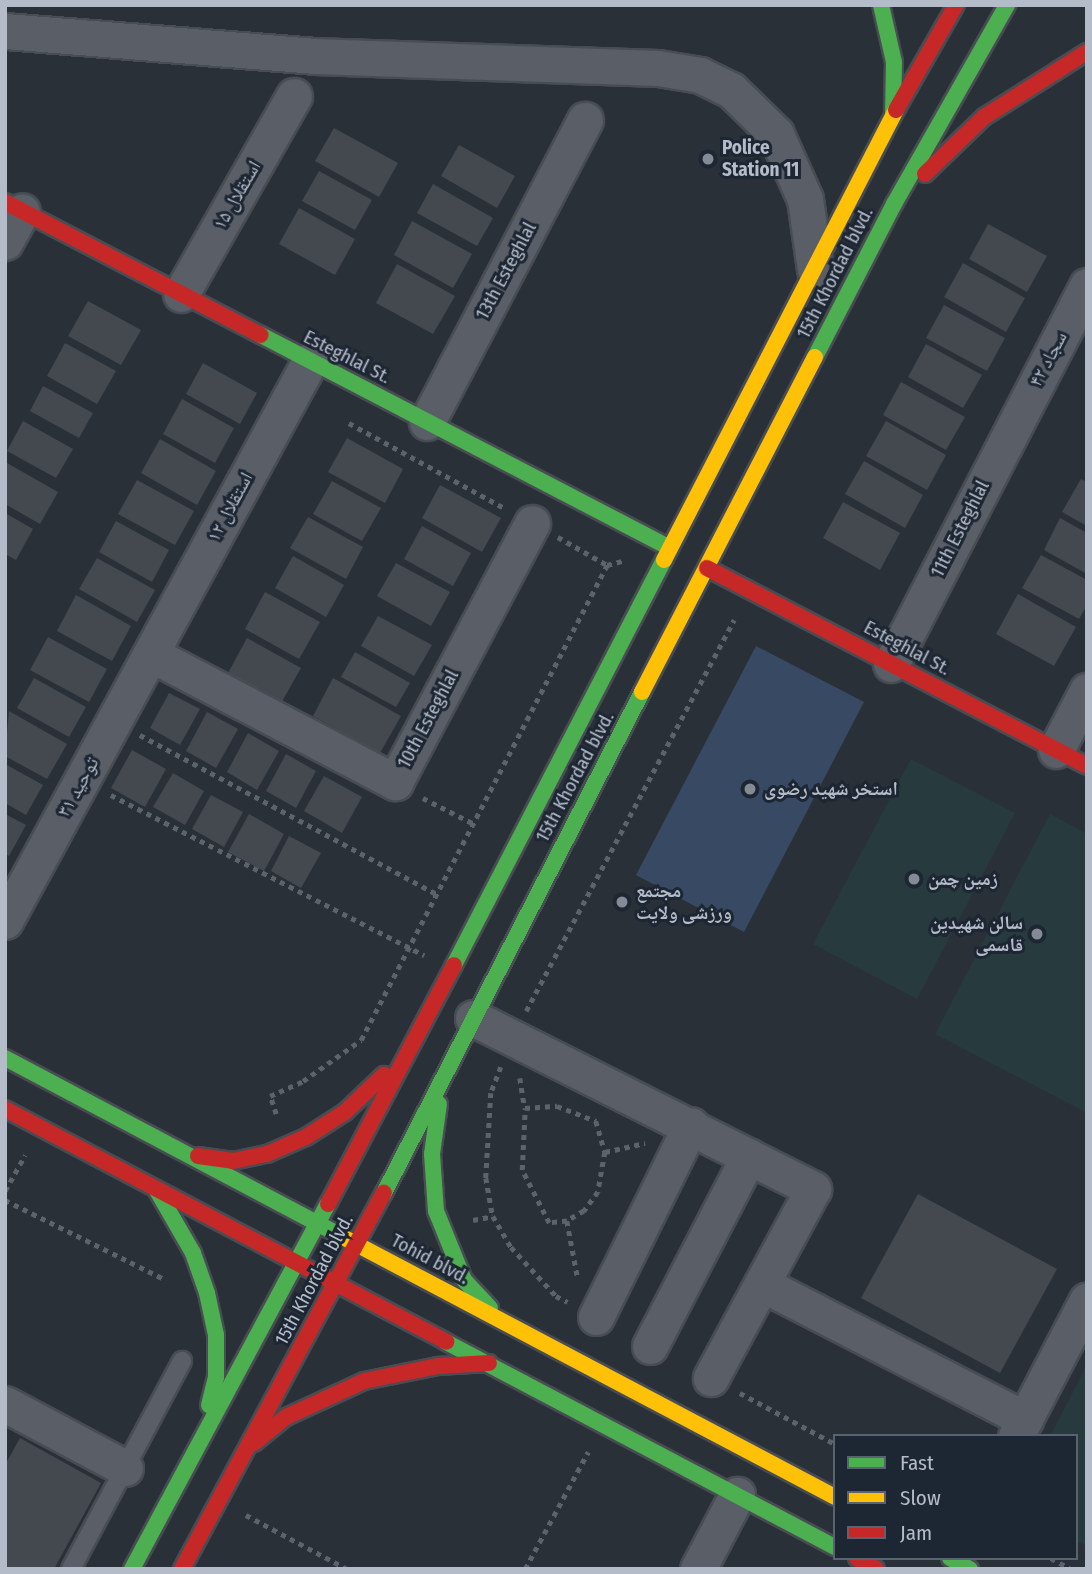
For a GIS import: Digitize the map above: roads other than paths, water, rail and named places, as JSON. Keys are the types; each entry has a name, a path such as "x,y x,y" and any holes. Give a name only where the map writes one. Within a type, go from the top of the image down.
{"main road":[{"path":"880,5 894,62 892,118"},
{"name":"15th Khordad blvd.","path":"132,1569 419,1033 892,118 956,5"},
{"name":"15th Khordad blvd.","path":"182,1569 357,1245 894,204 1007,5"},
{"path":"894,204 984,117 1087,52"},
{"name":"Esteghlal St.","path":"14,206 670,548"},
{"name":"Esteghlal St.","path":"707,568 1087,766"},
{"path":"187,1154 233,1161 267,1154 306,1137 345,1112 419,1033"},
{"name":"Tohid blvd.","path":"5,1058 833,1496"},
{"path":"443,1077 432,1154 436,1210 464,1280 500,1319"},
{"path":"5,1109 833,1546"},
{"path":"155,1187 193,1253 207,1293 216,1335 216,1377 202,1436"},
{"path":"244,1450 286,1417 364,1381 438,1366 489,1363"},
{"path":"860,1560 876,1569"},
{"path":"954,1560 970,1569"}],"street":[{"path":"5,31 314,56 658,68 700,75 730,90 776,134 805,200 815,269"},
{"name":"استقلال ۱۵","path":"181,294 294,96"},
{"name":"13th Esteghlal","path":"427,422 585,120"},
{"path":"5,242 14,206"},
{"name":"سجاد ۴۲","path":"1029,395 1087,286"},
{"name":"استقلال ۱۲","path":"151,654 310,361"},
{"name":"11th Esteghlal","path":"891,664 1029,395"},
{"name":"10th Esteghlal","path":"151,654 395,782 532,523"},
{"name":"توحید ۳۱","path":"5,921 151,654"},
{"path":"1056,750 1087,691"},
{"path":"473,1018 691,1125 813,1189 711,1378"},
{"path":"596,1317 691,1125"},
{"path":"650,1346 749,1156"},
{"path":"762,1284 1020,1427 1087,1300"},
{"path":"5,1404 125,1468"},
{"path":"698,1569 737,1494"}],"lane":[{"path":"71,1569 181,1361"}],"water":[{"name":"استخر شهید رضوی","path":"756,646 864,702 744,932 636,875"}],"place":[{"name":"Police Station 11","path":"708,159"},
{"name":"استخر شهید رضوی","path":"750,789"},
{"name":"زمین چمن","path":"914,879"},
{"name":"مجتمع ورزشی ولایت","path":"622,902"},
{"name":"سالن شهیدین قاسمی","path":"1037,934"}]}
